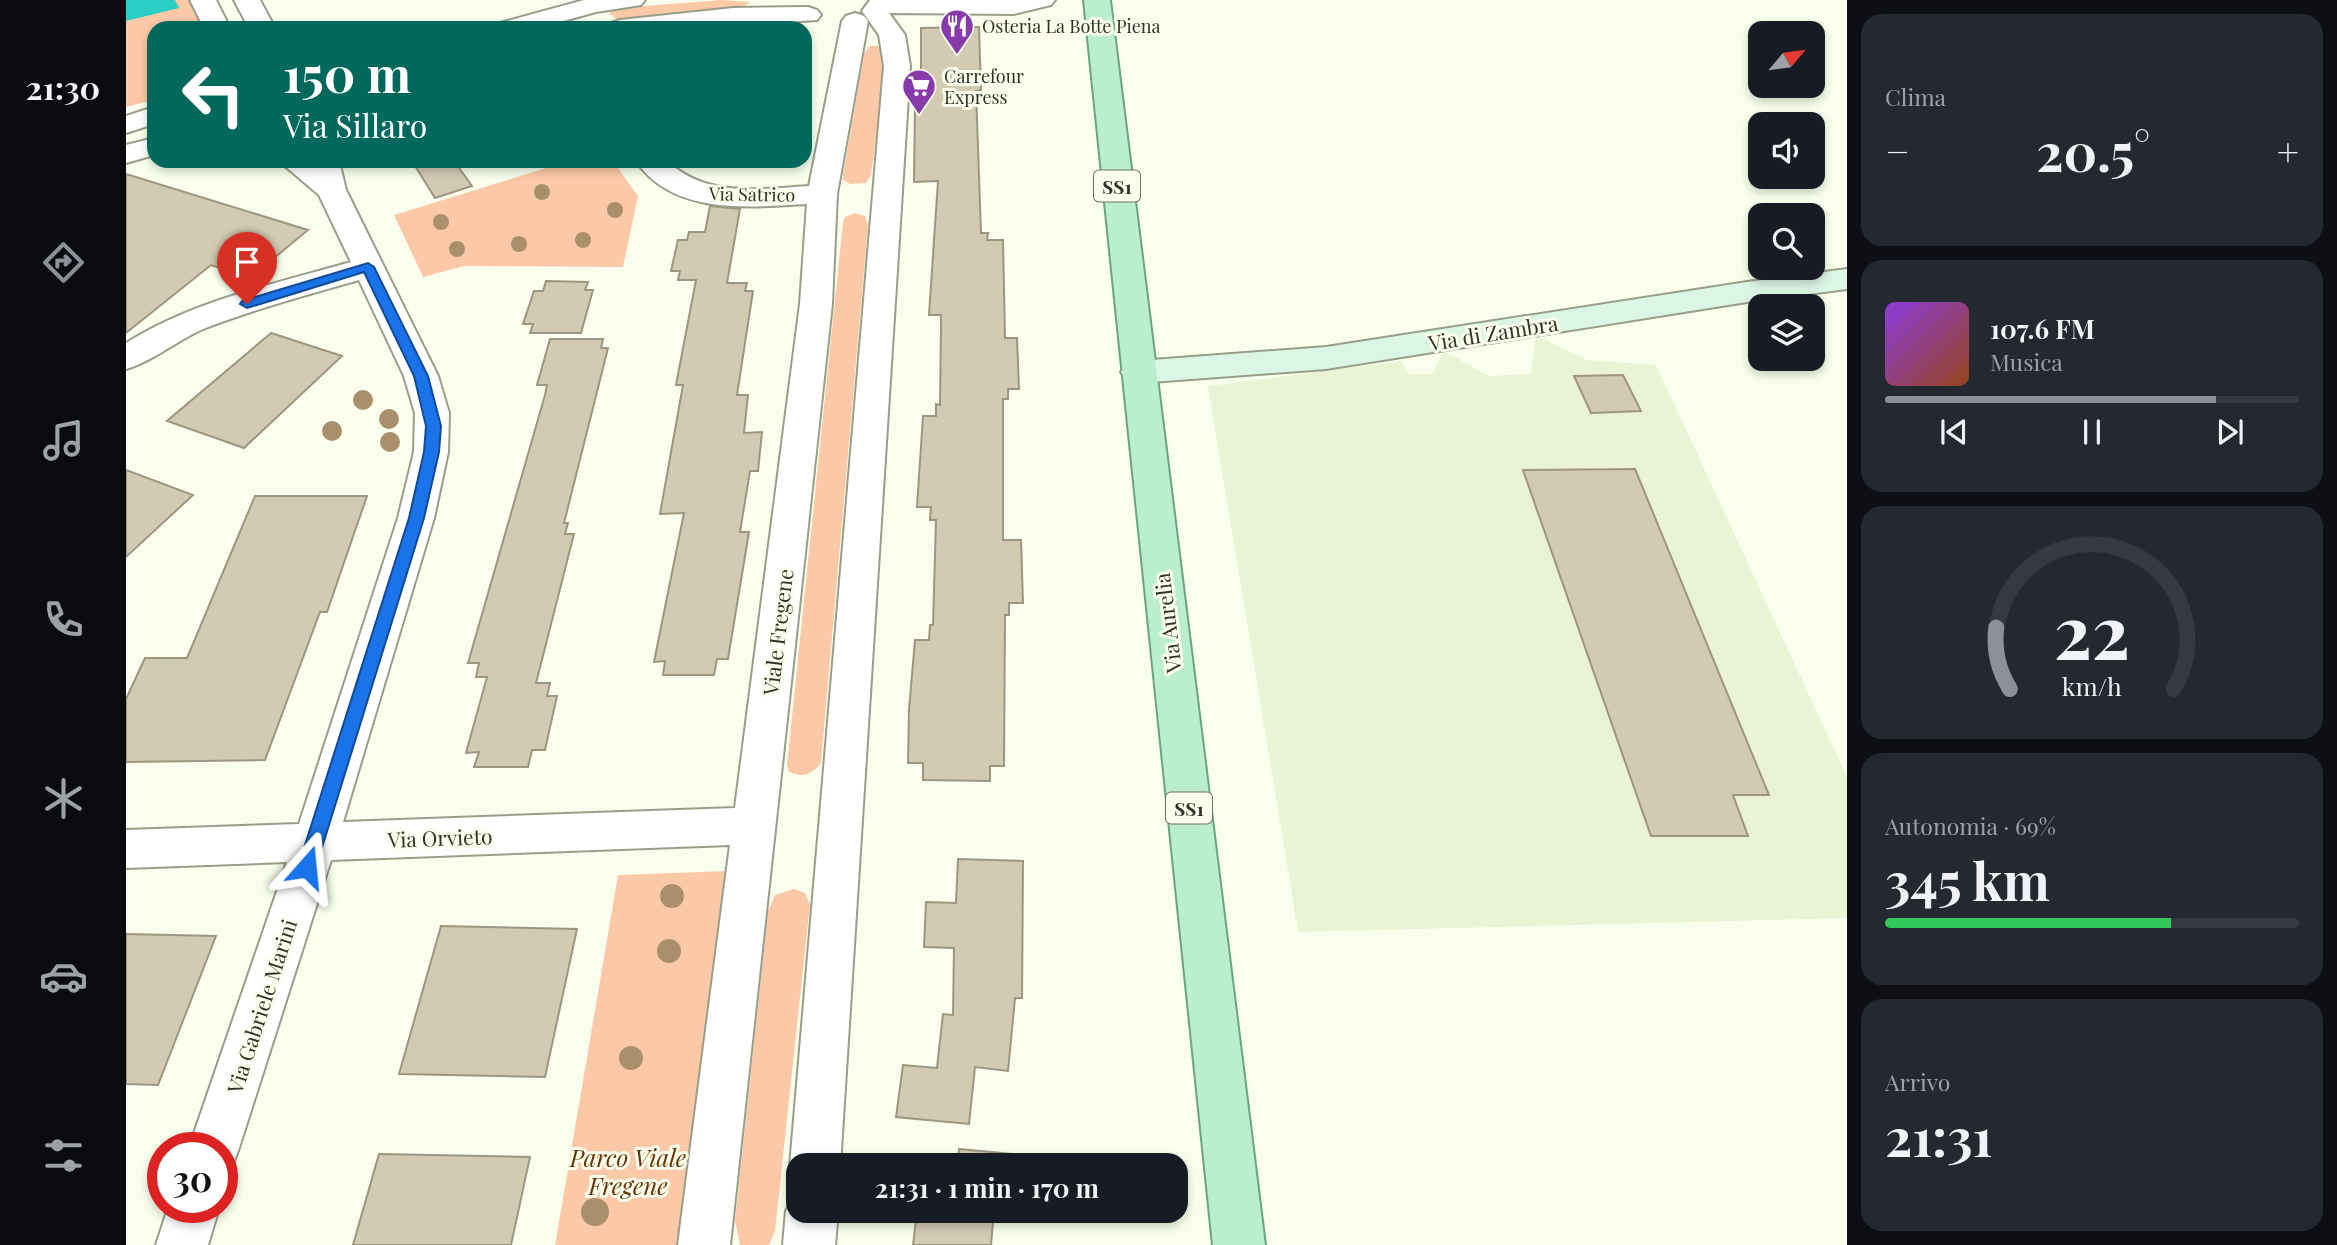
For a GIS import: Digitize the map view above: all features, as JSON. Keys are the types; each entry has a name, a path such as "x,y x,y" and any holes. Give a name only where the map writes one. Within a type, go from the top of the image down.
{"main road":[{"name":"Via Aurelia","path":"1097,0 1239,1245"}],"street":[{"path":"203,0 213,21"},
{"path":"247,0 258,21"},
{"path":"513,0 524,21"},
{"path":"543,21 594,5 632,0"},
{"path":"686,21 805,7 829,22 872,9 1014,6 1042,0"},
{"path":"816,1153 897,66 892,35 872,9"},
{"name":"Viale Fregene","path":"704,1245 817,304 822,194 872,9"},
{"path":"126,125 147,118"},
{"path":"126,154 147,148"},
{"name":"Via Gabriele Marini","path":"219,1132 315,842 416,518 433,437 432,413 421,376 328,176 309,168"},
{"name":"Via Satrico","path":"658,168 677,185 712,196 822,194"},
{"path":"126,358 158,338 203,318 368,267"},
{"name":"Via di Zambra","path":"1138,372 1326,358 1747,292 1847,279"},
{"name":"Via Orvieto","path":"126,849 754,826"},
{"path":"181,1245 189,1223"},
{"path":"809,1245 811,1223"}],"shaded area":[{"path":"1536,335 1587,360 1656,365 1847,777 1847,918 1298,932 1208,386 1401,361 1409,374 1432,374 1444,351 1489,376 1531,374"}],"green space":[{"path":"126,0 194,0 204,21 147,21 147,102 126,107"},
{"path":"722,0 750,2 743,7 616,19 609,13 618,8"},
{"path":"870,46 882,46 886,61 871,175 866,183 850,184 843,180 843,174 864,53"},
{"path":"546,168 618,168 638,196 623,267 465,266 423,277 394,215"},
{"path":"855,213 865,216 868,225 821,763 810,773 798,775 789,772 787,765 843,222 845,217"},
{"name":"Parco Viale Fregene","path":"727,871 678,1245 555,1245 618,875"},
{"path":"794,889 805,893 810,904 775,1231 769,1245 740,1245 735,1221 768,911 775,895"}],"water":[{"path":"126,0 175,0 179,8 126,21"}],"building":[{"path":"979,27 981,90 976,91 981,233 988,233 987,240 1003,240 1005,338 1017,338 1019,389 1008,389 1008,399 1003,399 1003,540 1021,540 1023,603 1009,603 1009,615 1005,615 1004,766 990,766 990,781 923,780 923,763 908,763 909,710 915,640 929,640 930,625 933,625 936,520 930,520 931,507 917,507 923,416 936,416 936,404 940,405 941,315 929,315 938,181 914,182 915,104 921,104 921,28"},
{"path":"416,168 459,168 472,186 435,198"},
{"path":"126,174 308,230 250,278 211,265 126,333"},
{"path":"710,206 740,209 727,283 747,283 745,291 753,291 737,395 748,395 744,433 762,432 758,471 750,471 740,532 749,532 728,659 717,659 714,675 663,675 665,661 654,662 684,513 660,514 683,385 676,385 696,280 678,280 680,271 671,271 678,240 687,240 689,232 705,232"},
{"path":"546,281 588,282 585,290 593,290 581,333 530,333 533,324 523,324 534,291 543,291"},
{"path":"271,333 342,356 244,448 167,421"},
{"path":"550,339 603,339 601,348 608,348 564,523 568,523 565,534 574,534 536,683 550,683 547,696 557,696 545,750 532,750 528,767 474,767 479,752 466,753 487,677 476,677 479,663 468,663 545,395 547,385 537,385"},
{"path":"1623,375 1641,411 1591,413 1574,376"},
{"path":"1635,469 1769,795 1733,795 1748,836 1651,836 1523,470"},
{"path":"126,470 193,495 126,557"},
{"path":"255,496 367,496 327,612 320,612 265,760 126,762 126,699 145,658 187,658"},
{"path":"958,859 1023,861 1022,998 1015,998 1008,1071 975,1067 969,1124 896,1117 903,1065 937,1068 943,1014 953,1015 954,948 924,947 926,902 956,903"},
{"path":"441,926 577,929 545,1077 399,1074"},
{"path":"126,934 216,936 158,1085 126,1084"},
{"path":"959,1149 1001,1153 959,1153"},
{"path":"379,1154 530,1157 511,1245 353,1245"},
{"path":"916,1223 993,1223 991,1245 913,1245"}],"place":[{"name":"Osteria La Botte Piena","path":"957,56"},
{"name":"Carrefour Express","path":"919,116"}],"route":[{"path":"247,304 368,267 421,376 432,413 432,452 416,518 307,867"}]}
